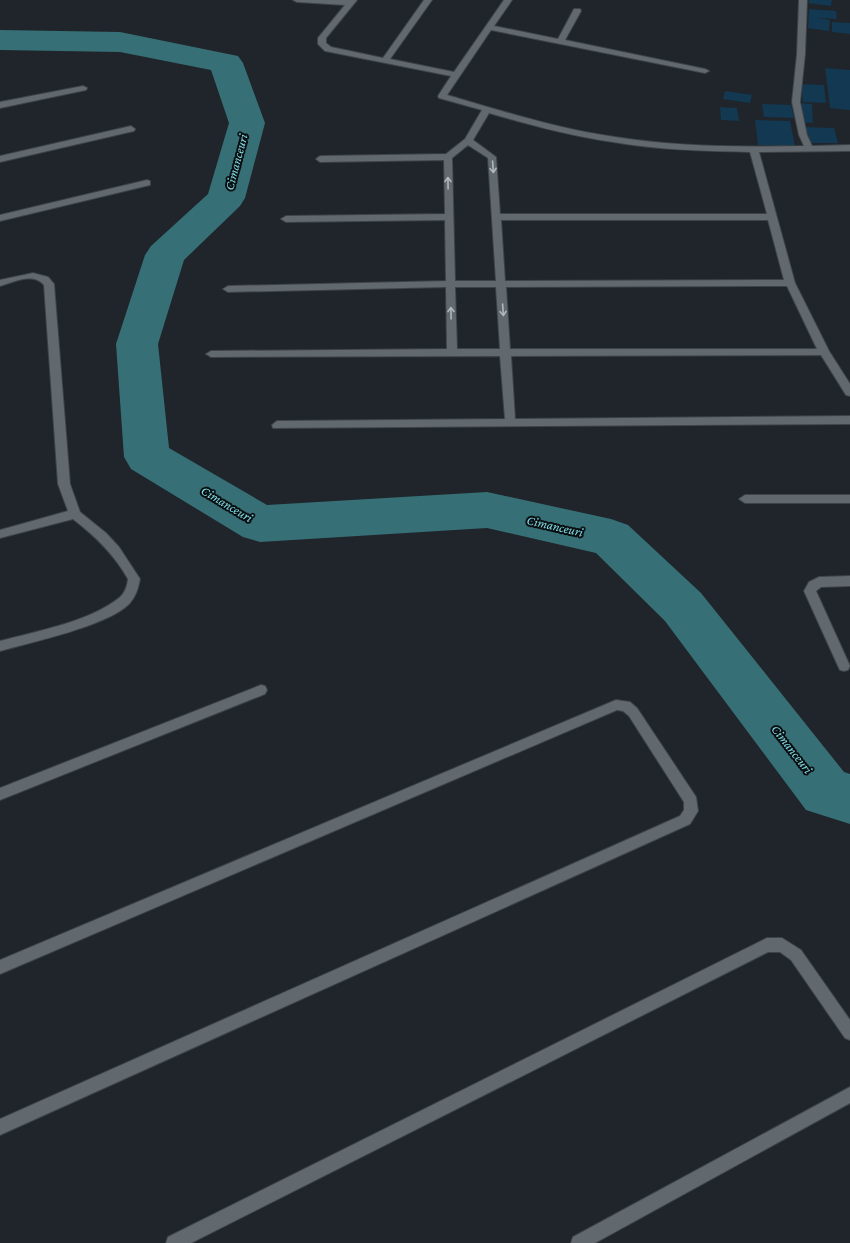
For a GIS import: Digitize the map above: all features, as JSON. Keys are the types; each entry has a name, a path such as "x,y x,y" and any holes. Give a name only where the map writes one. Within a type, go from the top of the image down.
{"street":[{"path":"297,0 352,2"},
{"path":"386,61 428,0"},
{"path":"508,0 442,96 486,110 572,132 644,144 754,149 850,148"},
{"path":"803,0 801,54 796,102 800,124 809,149"},
{"path":"352,2 322,38 322,44 328,49 456,75"},
{"path":"560,42 577,11"},
{"path":"489,27 706,71"},
{"path":"0,105 83,88"},
{"path":"320,159 448,157 468,141 486,110"},
{"path":"0,159 131,128"},
{"path":"468,141 492,157 510,422"},
{"path":"754,149 790,283 824,352 850,392"},
{"path":"448,157 452,352"},
{"path":"0,218 147,183"},
{"path":"286,219 449,217"},
{"path":"496,217 772,217"},
{"path":"0,283 26,276 35,276 42,278 49,284 64,484 75,514 106,538 115,548 134,579 132,590 124,601 111,609 84,622 0,646"},
{"path":"228,289 501,283 790,283"},
{"path":"211,354 452,352 506,354 824,352"},
{"path":"277,425 850,420"},
{"path":"745,499 850,499"},
{"path":"0,534 75,514"},
{"path":"844,666 810,590 813,585 820,582 850,581"},
{"path":"0,794 261,690"},
{"path":"0,967 616,705 626,706 633,712 691,801 691,811 685,820 0,1127"},
{"path":"174,1243 767,945 782,945 796,955 850,1034"},
{"path":"579,1243 850,1094"}],"building":[{"path":"809,0 832,0 831,6 808,3"},
{"path":"809,9 836,11 837,19 817,18 830,20 829,31 808,28"},
{"path":"832,22 850,23 850,34 832,32"},
{"path":"825,68 850,70 850,110 830,108"},
{"path":"801,84 824,85 826,103 803,102"},
{"path":"725,91 752,95 750,103 723,99"},
{"path":"799,103 812,104 813,123 800,122"},
{"path":"762,104 791,105 794,118 764,117"},
{"path":"720,107 737,108 739,121 721,120"},
{"path":"755,120 790,121 795,146 758,145"},
{"path":"803,127 834,128 838,143 807,143"}],"waterway":[{"name":"Cimanceuri","path":"0,40 120,42 226,63 247,123 226,198 165,255 137,344 147,457 260,524 487,510 611,538 683,607 826,792 850,799"}]}
